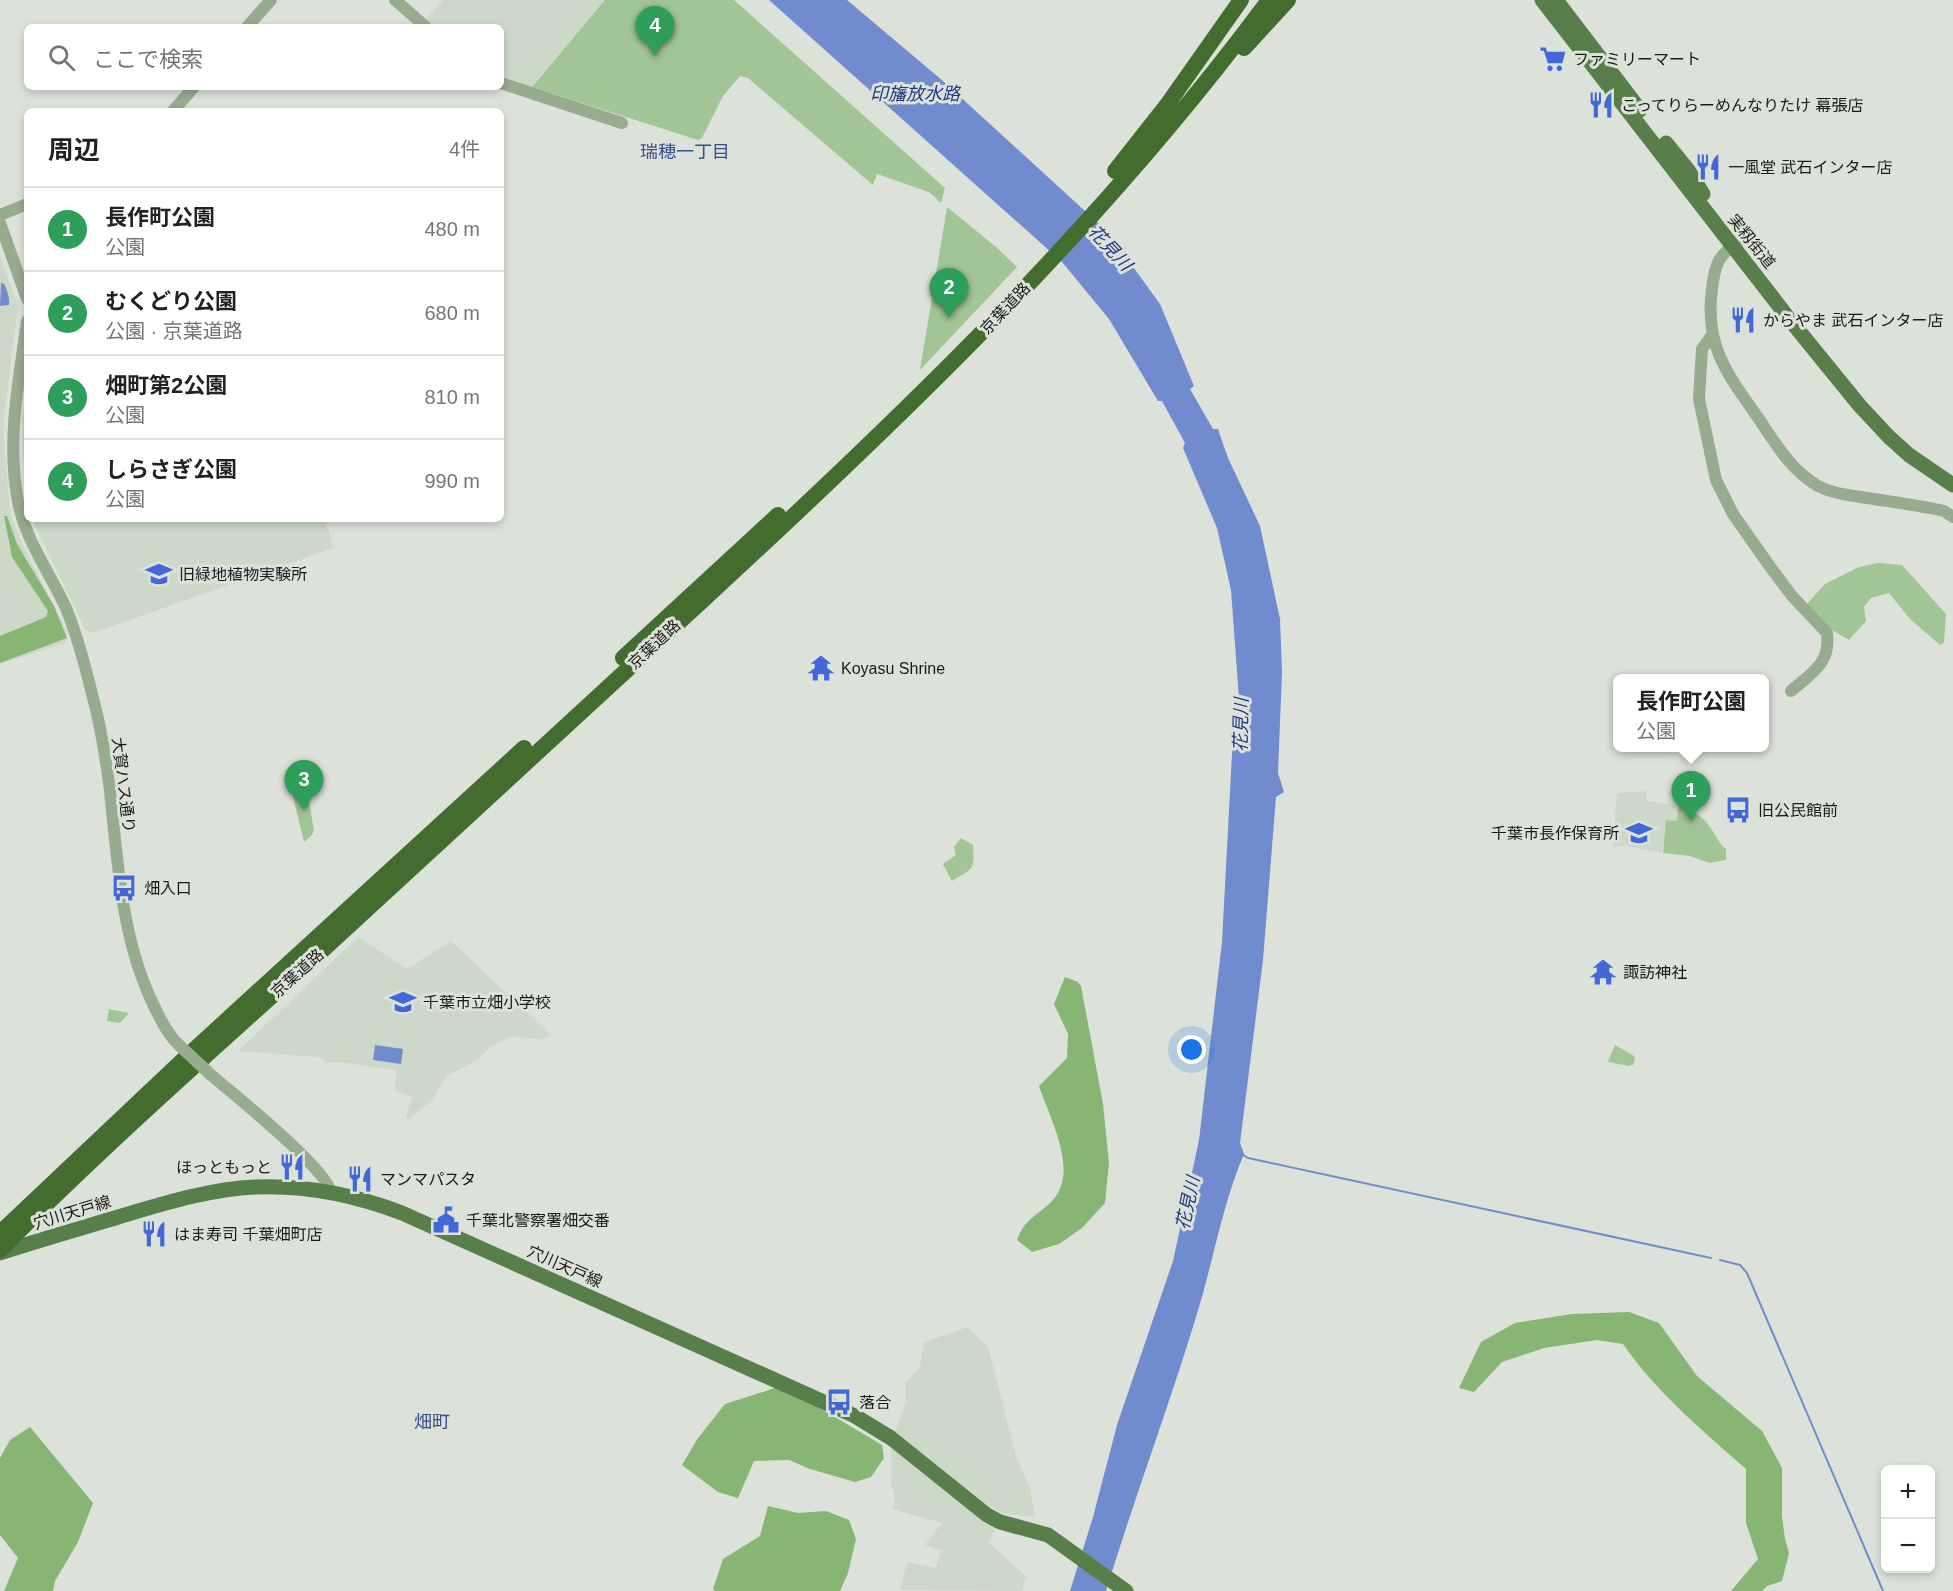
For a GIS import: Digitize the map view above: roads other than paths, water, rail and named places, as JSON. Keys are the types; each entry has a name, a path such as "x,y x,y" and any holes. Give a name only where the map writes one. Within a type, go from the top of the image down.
{"highway":[{"path":"1119,175 1241,0"},
{"name":"京葉道路","path":"1119,175 1256,0"},
{"name":"京葉道路","path":"0,1251 192,1069 710,593 896,412 1005,293 1181,113 1269,0"},
{"path":"1119,175 1176,124 1288,0"},
{"name":"京葉道路","path":"0,1233 183,1060 896,412"}],"main road":[{"name":"実籾街道","path":"1542,0 1866,401 1894,431 1953,476"},
{"name":"実籾街道","path":"1556,0 1688,170 1790,320 1860,406 1909,455 1953,485"},
{"name":"穴川天戸線","path":"0,1251 147,1208 222,1191 266,1187 331,1192 355,1197 402,1213 855,1416 891,1438 987,1515 1000,1522 1048,1535 1121,1588"}],"street":[{"path":"250,24 271,0"},
{"path":"394,0 422,24"},
{"path":"504,84 622,123"},
{"path":"176,108 191,90"},
{"path":"0,215 24,205"},
{"path":"0,223 24,291"},
{"path":"1737,243 1722,254 1716,264 1709,310 1712,335 1718,354 1730,378 1788,461 1803,476 1821,488 1944,511 1953,517"},
{"path":"1712,335 1704,343 1702,349 1700,399 1716,480 1732,514 1771,568 1792,596 1827,633 1828,651 1822,663 1791,691"},
{"name":"大賀ハス通り","path":"24,342 14,412 14,475 17,498 25,527 65,607 93,694 104,750 118,877 130,936 145,987 163,1023 180,1046 303,1155 326,1179 331,1192"}],"water":[{"name":"印旛放水路","path":"769,0 847,0 943,81 1097,222 1115,242 1160,304 1194,386 1190,389 1213,429 1218,429 1228,458 1260,526 1280,619 1282,672 1278,773 1284,792 1276,797 1263,960 1240,1143 1244,1154 1230,1193 1185,1351 1106,1591 1070,1591 1093,1517 1117,1425 1173,1261 1199,1140 1222,942 1232,754 1239,699 1231,590 1217,528 1183,448 1185,443 1162,401 1158,401 1109,319 1062,262"},
{"path":"1,283 4,284 9,297 9,305 0,306"},
{"path":"375,1045 403,1049 401,1064 373,1060"}],"waterway":[{"path":"1243,1155 1248,1158 1711,1258"},
{"path":"1720,1260 1740,1265 1747,1273 1883,1591"}],"place":[{"name":"しらさぎ公園","path":"655,56"},
{"name":"ファミリーマート","path":"1553,59"},
{"name":"こってりらーめんなりたけ 幕張店","path":"1601,105"},
{"name":"一風堂 武石インター店","path":"1708,167"},
{"name":"むくどり公園","path":"949,318"},
{"name":"からやま 武石インター店","path":"1743,320"},
{"name":"旧緑地植物実験所","path":"159,574"},
{"name":"Koyasu Shrine","path":"821,668"},
{"name":"畑町第2公園","path":"304,810"},
{"name":"旧公民館前","path":"1738,810"},
{"name":"長作町公園","path":"1691,821"},
{"name":"千葉市長作保育所","path":"1639,833"},
{"name":"畑入口","path":"124,888"},
{"name":"諏訪神社","path":"1603,972"},
{"name":"千葉市立畑小学校","path":"403,1002"},
{"name":"ほっともっと","path":"292,1167"},
{"name":"マンマパスタ","path":"360,1179"},
{"name":"千葉北警察署畑交番","path":"446,1220"},
{"name":"はま寿司 千葉畑町店","path":"154,1234"},
{"name":"落合","path":"839,1402"}],"district":[{"name":"瑞穂一丁目","path":"685,152"},
{"name":"畑町","path":"432,1422"}],"water label":[{"name":"花見川","path":"1110,248"},
{"name":"花見川","path":"1241,725"},
{"name":"花見川","path":"1188,1203"}]}
